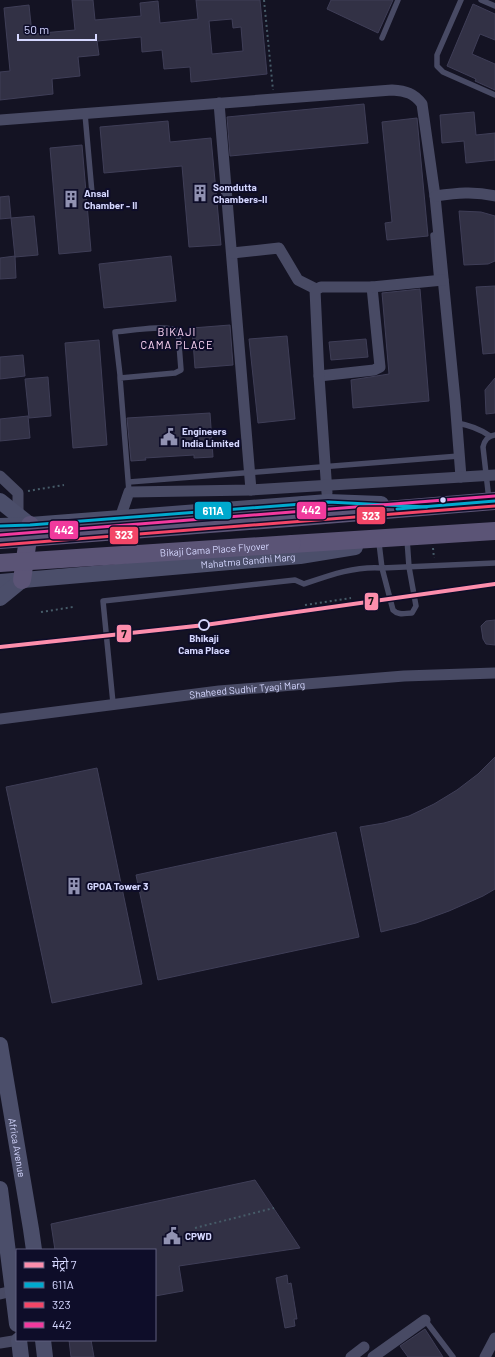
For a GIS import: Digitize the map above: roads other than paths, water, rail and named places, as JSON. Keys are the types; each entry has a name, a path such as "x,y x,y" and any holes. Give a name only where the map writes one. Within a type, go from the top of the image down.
{"main road":[{"path":"0,540 492,501"},
{"path":"22,580 24,520"},
{"name":"Mahatma Gandhi Marg","path":"432,541 495,531"},
{"name":"Bikaji Cama Place Flyover","path":"0,563 292,544 432,541"}],"street":[{"path":"0,120 392,90 413,94 422,104 435,196 440,281 457,423 460,477"},
{"path":"219,103 251,490"},
{"path":"435,196 464,192 484,193 495,196"},
{"path":"232,253 279,248 298,280 316,289 321,287 372,287 440,281"},
{"path":"319,376 374,370 380,367 372,287"},
{"path":"316,289 319,376 328,494"},
{"path":"0,526 24,520 120,518 460,477 490,475"},
{"path":"0,476 18,493 24,520"},
{"path":"120,518 129,487 251,490 328,494 427,507"},
{"path":"0,501 24,520"},
{"name":"Mahatma Gandhi Marg","path":"0,582 300,556 408,539 432,541"},
{"path":"0,598 22,580"},
{"name":"Shaheed Sudhir Tyagi Marg","path":"0,719 219,690 339,680 495,673"},
{"name":"Africa Avenue","path":"0,1045 34,1249"},
{"path":"0,1189 6,1292 16,1321"},
{"path":"373,1357 425,1320"},
{"path":"485,1357 495,1338"},
{"path":"0,1343 16,1340"},
{"path":"19,1341 21,1357"},
{"path":"43,1341 45,1357"},
{"path":"351,1357 364,1347"}],"lane":[{"path":"382,38 398,0"},
{"path":"460,0 437,55 437,66 443,72 495,95"},
{"path":"480,0 495,6"},
{"path":"85,114 92,193"},
{"path":"433,235 440,281"},
{"path":"120,378 175,373 181,370 178,331 174,328 157,328 115,332 129,487 250,472 459,456"},
{"path":"457,423 469,425 493,435 484,443 483,447 490,475 492,501"},
{"path":"379,543 382,568 393,610 398,614 412,613 416,606 409,567 408,539"},
{"path":"113,703 103,601 295,580 304,584 336,573 368,567 382,568 495,563"},
{"path":"425,1320 453,1357"}],"metro line":[{"name":"7","path":"0,647 205,625 495,584"}],"place":[{"name":"Somdutta Chambers-II","path":"200,193"},
{"name":"Ansal Chamber - II","path":"71,199"},
{"name":"Engineers India Limited","path":"169,437"},
{"name":"Bhikaji Cama Place","path":"204,625"},
{"name":"GPOA Tower 3","path":"74,886"},
{"name":"CPWD","path":"172,1236"}],"district":[{"name":"BIKAJI CAMA PLACE","path":"177,338"}]}
